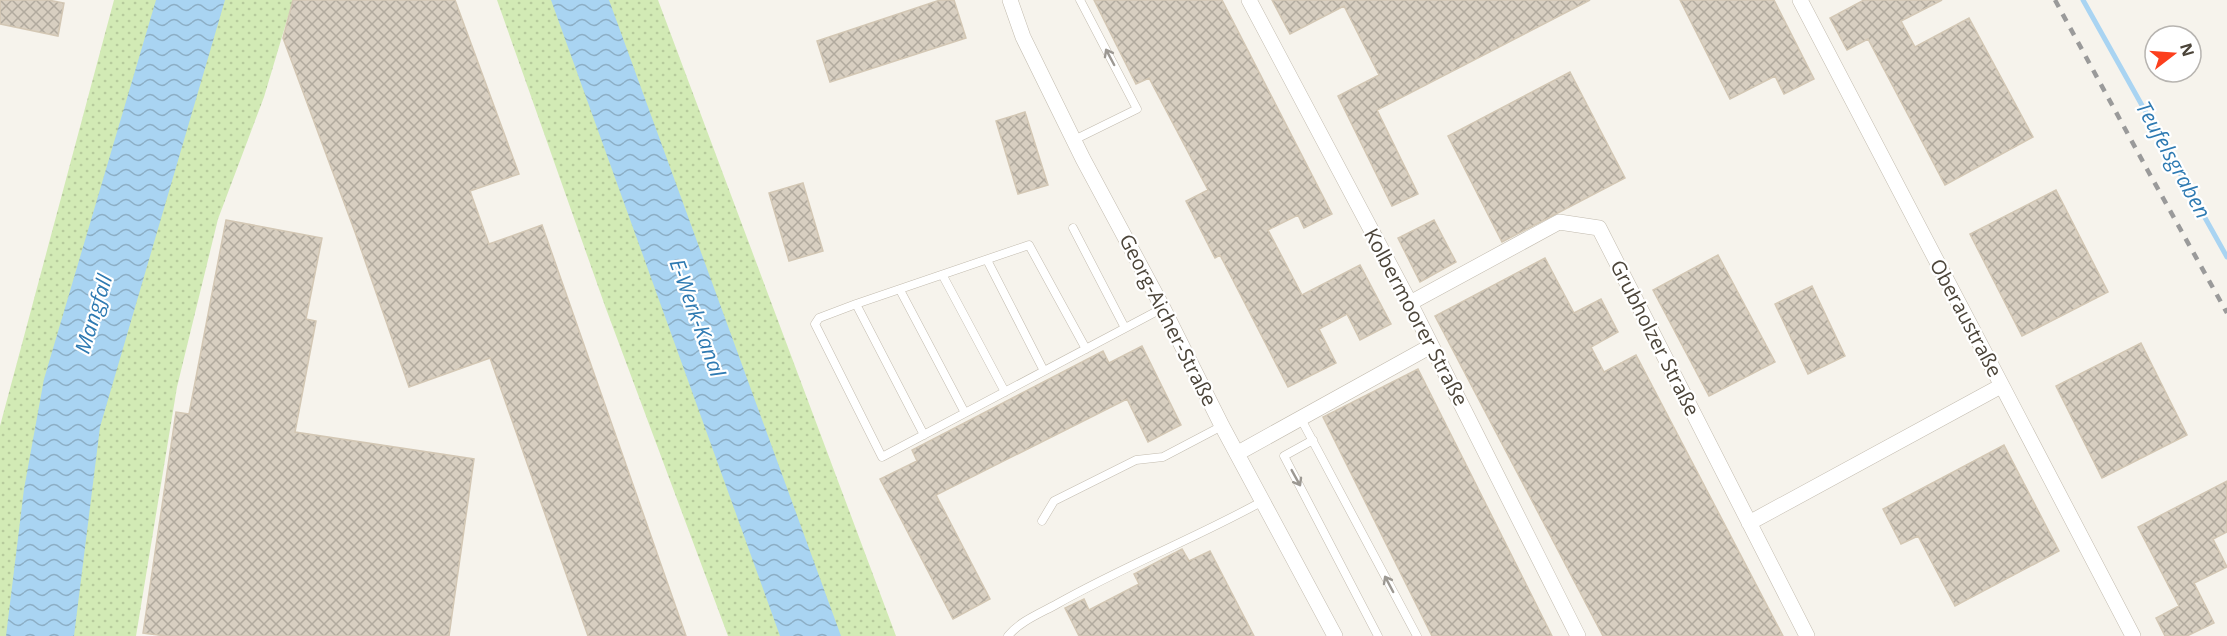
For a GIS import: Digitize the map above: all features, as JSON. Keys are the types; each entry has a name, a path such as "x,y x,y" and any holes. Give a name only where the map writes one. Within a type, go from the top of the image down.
{"street":[{"name":"Georg-Aicher-Straße","path":"1010,0 1023,37 1074,140 1163,308 1222,426 1335,636"},
{"name":"Kolbermoorer Straße","path":"1249,0 1410,303 1578,636"},
{"name":"Oberaustraße","path":"1800,0 2133,636"},
{"name":"Grubholzer Straße","path":"1410,303 1560,222 1599,228 1807,636"},
{"path":"1238,453 1431,346"},
{"path":"1749,523 2001,386"}],"lane":[{"path":"1074,140 1137,109 1080,0"},
{"path":"1072,228 1125,328"},
{"path":"1086,349 1029,245 856,304 819,318 816,324 882,458 1163,308"},
{"path":"987,260 1044,371"},
{"path":"943,276 1005,392"},
{"path":"900,290 965,413"},
{"path":"856,304 924,435"},
{"path":"1301,419 1417,636"},
{"path":"1042,521 1054,501 1136,460 1162,457 1222,426"},
{"path":"1313,440 1284,456 1378,636"},
{"path":"1008,636 1014,628 1067,598 1129,566 1226,522 1263,501"}],"green space":[{"path":"114,0 293,0 264,97 218,219 177,387 136,636 0,636 0,426"},
{"path":"497,0 658,0 896,636 728,636 605,306"}],"water":[{"name":"Mangfall","path":"156,0 225,0 100,427 74,636 6,636 24,489 44,379"},
{"name":"E-Werk-Kanal","path":"551,0 609,0 841,636 780,636"}],"building":[{"path":"0,0 48,0 64,3 58,36 0,24"},
{"path":"293,0 455,0 519,174 470,191 489,244 542,225 686,636 588,636 490,358 409,387 355,232 283,38"},
{"path":"940,0 954,0 966,38 830,82 817,41"},
{"path":"1094,0 1222,0 1332,214 1304,228 1298,215 1268,230 1302,295 1360,265 1391,324 1360,340 1347,314 1319,329 1336,363 1288,387 1220,255 1215,258 1186,201 1208,190 1149,78 1136,84"},
{"path":"1272,0 1590,0 1377,110 1418,194 1392,206 1338,96 1379,75 1344,6 1290,34"},
{"path":"1680,0 1774,0 1814,79 1784,94 1775,76 1730,99"},
{"path":"1864,0 1942,0 1901,21 1915,47 1969,18 2033,137 1945,185 1868,39 1847,50 1830,18"},
{"path":"1570,72 1625,178 1502,242 1448,136"},
{"path":"1025,112 1048,185 1018,194 996,121"},
{"path":"803,183 823,251 789,261 769,193"},
{"path":"2056,190 2108,292 2022,336 1970,234"},
{"path":"226,220 322,238 306,319 316,321 295,432 474,459 449,636 166,636 143,633 176,412 189,414"},
{"path":"1434,220 1456,262 1420,282 1398,238"},
{"path":"1718,255 1775,362 1709,396 1653,290"},
{"path":"1545,258 1574,313 1601,299 1618,332 1591,347 1604,372 1636,355 1783,636 1603,636 1435,316"},
{"path":"1812,286 1845,356 1808,374 1775,304"},
{"path":"2141,343 2187,435 2102,478 2056,386"},
{"path":"1142,346 1181,425 1148,442 1127,399 936,495 990,599 953,619 880,479 917,461 912,450 1103,351 1109,363"},
{"path":"1418,369 1552,636 1432,636 1323,417"},
{"path":"2004,445 2059,551 1955,606 1918,536 1901,544 1883,509"},
{"path":"2227,481 2227,532 2213,539 2227,567 2194,583 2214,623 2187,636 2165,636 2156,618 2179,606 2138,527"},
{"path":"1182,549 1189,561 1210,551 1254,636 1079,636 1065,608 1084,599 1089,610 1139,584 1134,574"}],"waterway":[{"name":"Teufelsgraben","path":"2083,0 2227,257"}],"railway":[{"path":"2055,0 2227,313"}]}
